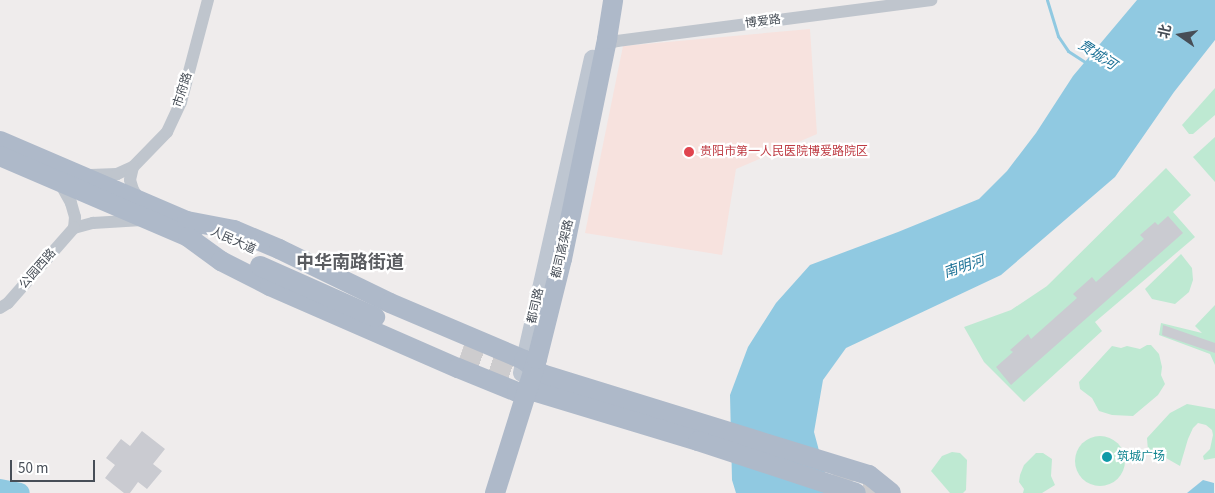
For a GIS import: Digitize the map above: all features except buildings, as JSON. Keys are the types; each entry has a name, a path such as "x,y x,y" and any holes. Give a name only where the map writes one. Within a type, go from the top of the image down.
{"main road":[{"name":"都司路","path":"485,493 532,386 524,360 596,47 604,0"},
{"name":"都司高架路","path":"495,493 537,359 562,259 605,49 613,0"},
{"name":"都司路","path":"504,493 532,386 570,260 623,0"},
{"name":"人民大道","path":"0,141 69,178 187,229 310,288 460,354"},
{"name":"人民大道","path":"0,156 69,178"},
{"path":"187,229 221,261 270,286 458,368 532,386 696,432 869,475 891,493"},
{"path":"187,229 234,230 390,303 524,360 532,386"},
{"path":"696,432 856,493"}],"street":[{"name":"市府路","path":"133,167 166,132 181,102 208,0"},
{"name":"博爱路","path":"596,47 616,41 931,0"},
{"path":"133,167 130,180 144,211 74,228 75,217 71,203 69,178 109,175 133,167"},
{"name":"公园西路","path":"0,308 8,303 74,228"}],"shaded area":[{"name":"贵阳市第一人民医院博爱路院区","path":"810,29 817,134 736,169 722,255 585,233 623,46"}],"green space":[{"path":"1215,88 1215,115 1193,134 1189,134 1182,125"},
{"path":"1215,137 1215,182 1193,157"},
{"path":"1166,168 1191,195 1173,212 1195,237 1095,322 1102,331 1024,402 984,362 964,327 1011,310 1047,286"},
{"path":"1181,254 1192,268 1193,280 1189,292 1175,304 1152,299 1145,289"},
{"path":"1215,305 1215,365 1210,354 1159,335 1161,323 1202,333 1195,326"},
{"path":"1151,345 1159,354 1162,367 1161,375 1165,384 1158,395 1133,416 1112,415 1099,411 1092,398 1080,389 1079,382 1112,346 1121,348 1127,346 1140,349"},
{"path":"1187,404 1215,409 1215,458 1204,460 1203,456 1210,449 1213,435 1212,430 1206,425 1198,423 1193,428 1188,439 1180,466 1166,458 1155,461 1148,451 1147,438 1170,413"},
{"path":"1105,436 1118,443 1124,451 1124,471 1118,479 1110,485 1095,486 1082,479 1076,471 1075,456 1082,443 1090,437"},
{"path":"952,452 960,453 967,460 966,490 963,493 950,493 931,471 942,456"},
{"path":"1036,453 1043,453 1052,459 1051,476 1055,485 1042,493 1023,493 1024,489 1019,482 1020,475 1024,465"}],"water":[{"name":"南明河","path":"1137,0 1215,0 1215,40 1174,92 1115,177 1001,275 846,348 823,380 814,432 825,473 841,493 736,493 732,480 730,395 748,347 776,303 810,265 979,199 1007,171 1036,133 1073,76"},
{"path":"1203,480 1214,483 1214,493 1187,493"}],"waterway":[{"name":"贯城河","path":"1047,0 1058,36 1068,51 1088,64"},
{"path":"0,489 20,493"}],"tunnel":[{"path":"462,350 540,378"},
{"path":"834,471 878,493"}],"place":[{"name":"贵阳市第一人民医院博爱路院区","path":"689,152"},
{"name":"筑城广场","path":"1107,457"}],"district":[{"name":"中华南路街道","path":"350,263"}]}
